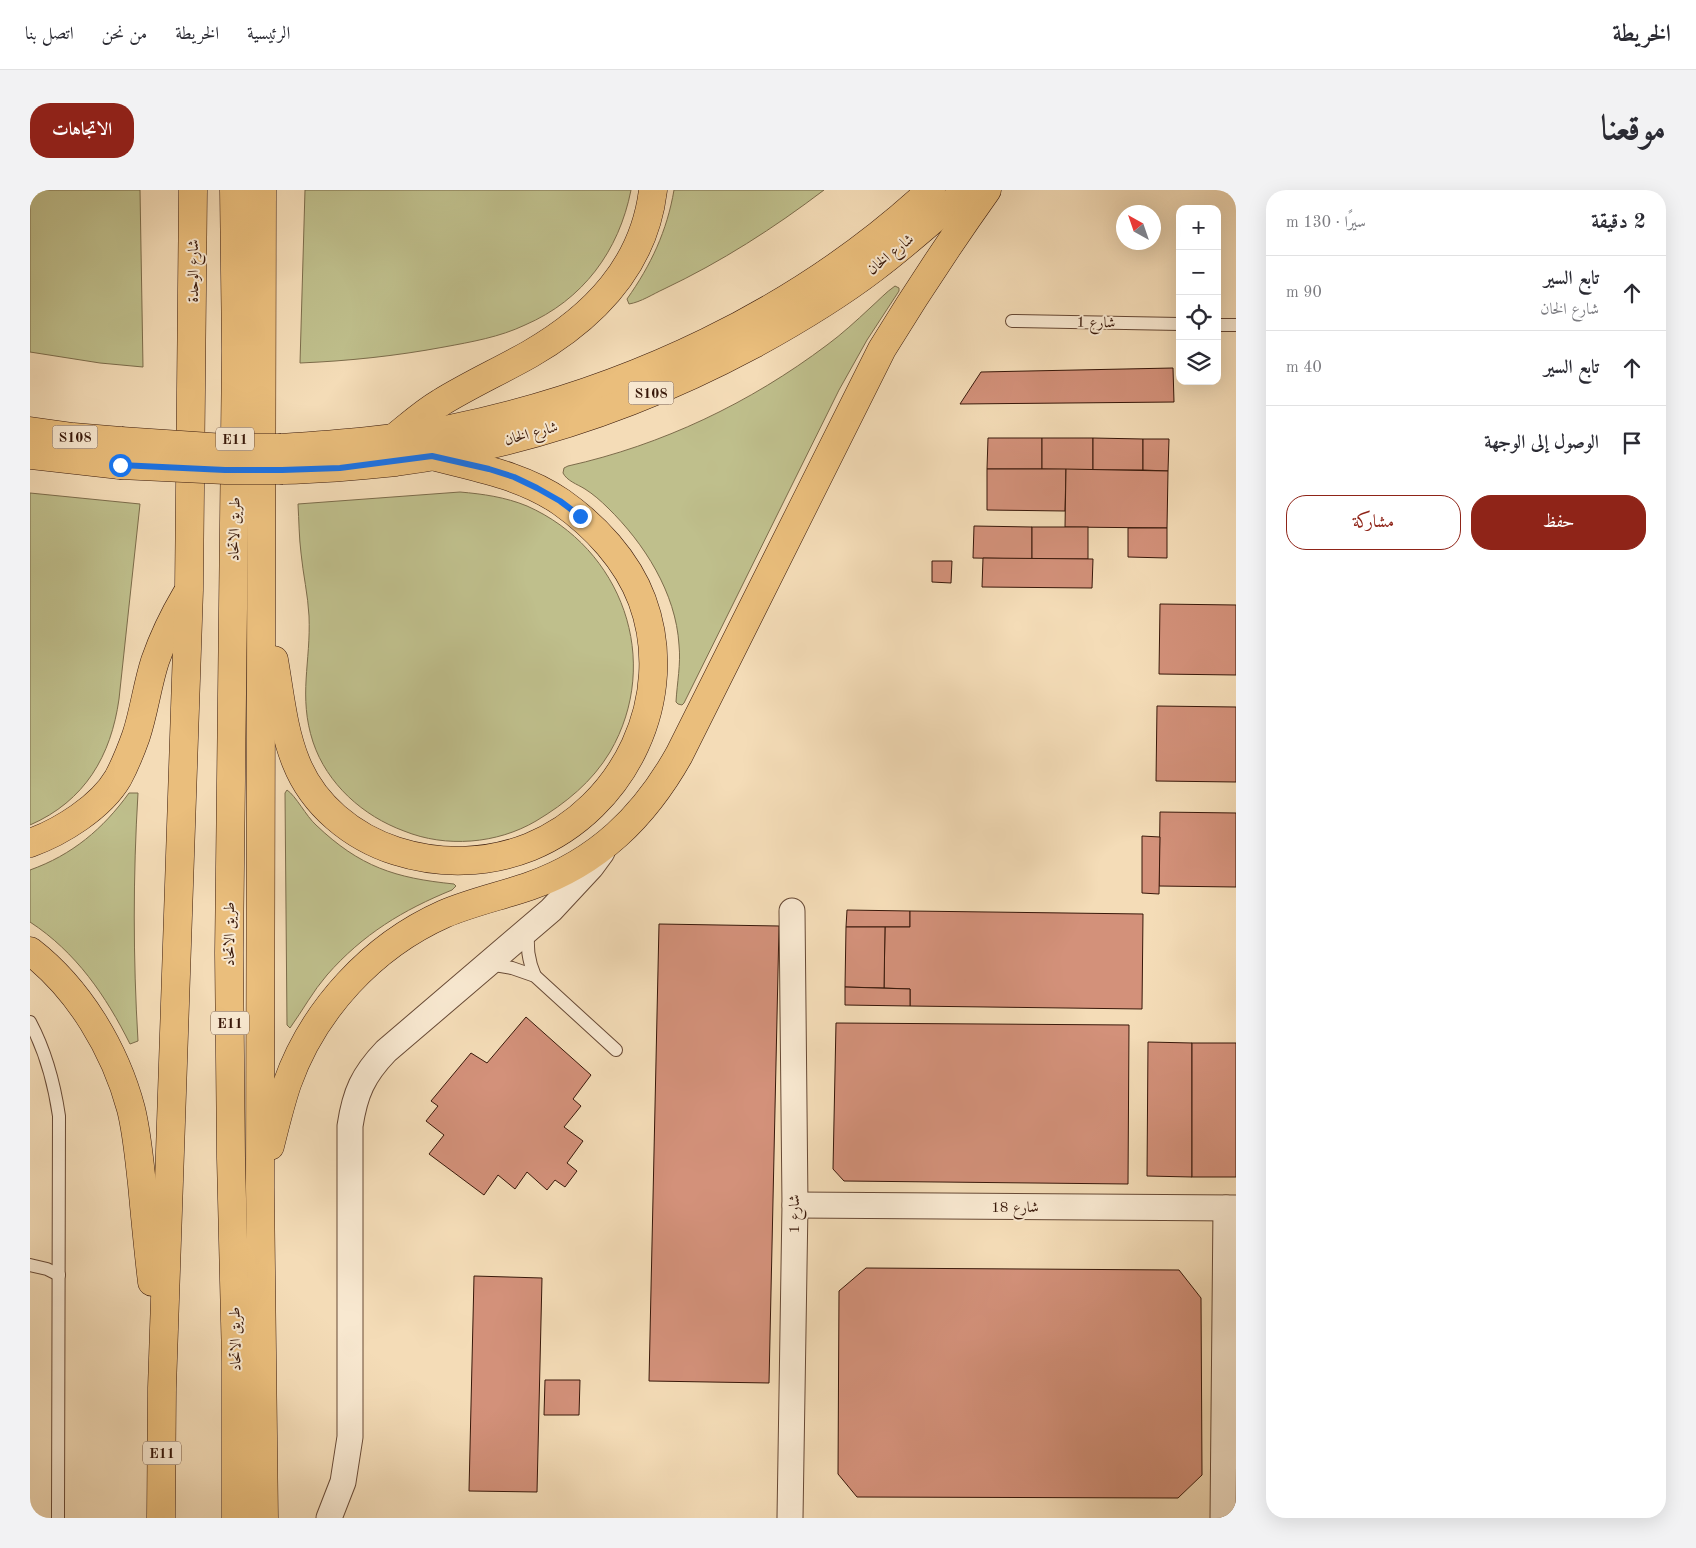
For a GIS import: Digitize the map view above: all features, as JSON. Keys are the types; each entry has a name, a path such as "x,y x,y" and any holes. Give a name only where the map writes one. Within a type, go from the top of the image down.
{"main road":[{"name":"شارع الوحدة","path":"189,590 193,190"},
{"name":"طريق الاتحاد","path":"234,190 236,351 230,743 229,963 236,1362 236,1518"},
{"path":"262,190 260,1187 264,1518"},
{"path":"262,248 278,190"},
{"path":"394,438 438,404 531,353 585,316 621,276 634,253 652,203 653,190"},
{"name":"شارع الخان","path":"30,431 73,437 120,453 225,470 282,459 338,444 394,438 504,417 612,383 715,338 813,282 904,216 932,190"},
{"name":"شارع الخان","path":"282,459 340,468 432,456 511,439 566,424 639,398 726,359 777,332 827,301 874,268 967,190"},
{"path":"260,1187 278,1112 299,1056 329,1006 348,983 392,944 443,914 470,903 528,886 557,875 584,860 608,844 636,817 665,780 882,349 939,258 987,190"},
{"name":"شارع الخان","path":"30,454 120,453"},
{"path":"261,584 291,748 296,763 308,784 322,804 339,821 371,841 401,853 437,860 465,861 492,858 519,851 545,841 569,826 590,809 623,770 635,748 644,724 650,699 653,657 648,624 641,599 630,576 610,548 580,516 560,501 514,477 489,469 432,456"},
{"path":"30,844 61,829 82,815 101,798 117,779 137,734 148,686 164,636 189,590"},
{"name":"E11","path":"162,1518 162,1388 189,590"},
{"path":"30,951 57,976 77,999 94,1025 109,1051 131,1108 138,1146 162,1388"}],"street":[{"path":"329,1518 343,1482 350,1437 350,1126 358,1090 375,1063 398,1041 551,910 591,867 608,844"},
{"name":"شارع 1","path":"790,1518 795,1205 792,911"},
{"name":"شارع 18","path":"795,1205 1231,1208"},
{"path":"1223,1518 1231,1208"}],"lane":[{"name":"شارع 1","path":"1012,321 1176,324"},
{"path":"1221,325 1236,325"},
{"path":"529,929 528,952 535,976"},
{"path":"489,964 512,968 535,976 616,1050"},
{"path":"30,1022 48,1064 59,1116 58,1518"},
{"path":"30,1264 59,1275"}],"green space":[{"path":"30,190 140,190 143,367 100,363 30,352"},
{"path":"305,190 631,190 618,233 595,271 581,287 546,315 506,333 465,343 390,355 300,363"},
{"path":"674,190 824,190 786,218 726,256 647,298 629,304 627,299 657,247 667,220"},
{"path":"895,286 899,288 899,291 867,340 839,390 684,703 682,705 678,704 676,702 679,666 677,626 665,588 656,570 634,537 594,495 567,478 563,473 564,468 671,434 736,403 798,366 827,345"},
{"path":"460,492 494,496 527,506 560,525 588,549 609,578 624,611 632,645 633,681 626,717 610,752 595,773 578,791 536,821 505,835 471,841 437,840 420,836 389,825 374,817 348,797 337,785 319,757 313,742 306,709 309,616 300,547 298,504"},
{"path":"30,493 140,504 119,699 109,739 102,758 80,790 49,815 30,825"},
{"path":"287,790 316,825 363,861 396,874 454,884 456,886 452,890 400,915 369,935 341,960 322,981 290,1028 287,1025 285,793"},
{"path":"129,793 138,793 134,917 138,1041 130,1044 100,992 76,961 47,934 30,922 30,870 60,857 86,839 108,818"}],"building":[{"path":"1173,368 1174,402 960,404 981,372"},
{"path":"988,438 1042,438 1042,469 987,469"},
{"path":"1042,438 1093,438 1093,470 1042,469"},
{"path":"1093,438 1143,439 1143,470 1093,470"},
{"path":"1143,439 1169,439 1168,471 1143,470"},
{"path":"987,469 1066,469 1065,511 987,510"},
{"path":"1066,469 1168,471 1167,528 1065,527"},
{"path":"974,526 1032,527 1032,559 973,558"},
{"path":"1032,527 1088,527 1088,559 1032,559"},
{"path":"1128,528 1167,528 1167,558 1128,557"},
{"path":"983,558 1093,559 1092,588 982,587"},
{"path":"932,561 952,561 951,583 932,582"},
{"path":"1160,604 1236,605 1236,675 1159,674"},
{"path":"1157,706 1236,707 1236,782 1156,781"},
{"path":"1160,812 1236,813 1236,887 1159,886"},
{"path":"1142,836 1160,837 1159,894 1142,893"},
{"path":"847,910 910,911 910,927 846,927"},
{"path":"910,911 1143,914 1142,1009 910,1006 910,989 884,988 885,927 910,927"},
{"path":"659,924 779,926 769,1383 649,1381"},
{"path":"846,927 885,927 884,988 845,987"},
{"path":"845,987 910,989 910,1006 845,1005"},
{"path":"526,1017 591,1075 573,1099 581,1106 564,1127 583,1141 567,1163 577,1171 565,1187 555,1180 547,1190 527,1172 515,1189 498,1175 484,1195 429,1154 444,1135 426,1121 438,1106 431,1101 471,1053 487,1063"},
{"path":"836,1023 1129,1025 1128,1184 844,1181 833,1169"},
{"path":"1148,1042 1192,1043 1192,1177 1147,1176"},
{"path":"1192,1043 1236,1043 1236,1177 1192,1177"},
{"path":"866,1268 1179,1270 1201,1298 1202,1475 1178,1498 857,1497 838,1474 839,1291"},
{"path":"474,1276 542,1278 537,1492 469,1491"},
{"path":"545,1380 580,1380 579,1415 544,1415"}],"route":[{"path":"120,465 225,470 282,470 340,468 432,456 489,469 514,477 560,501 580,516"}]}
